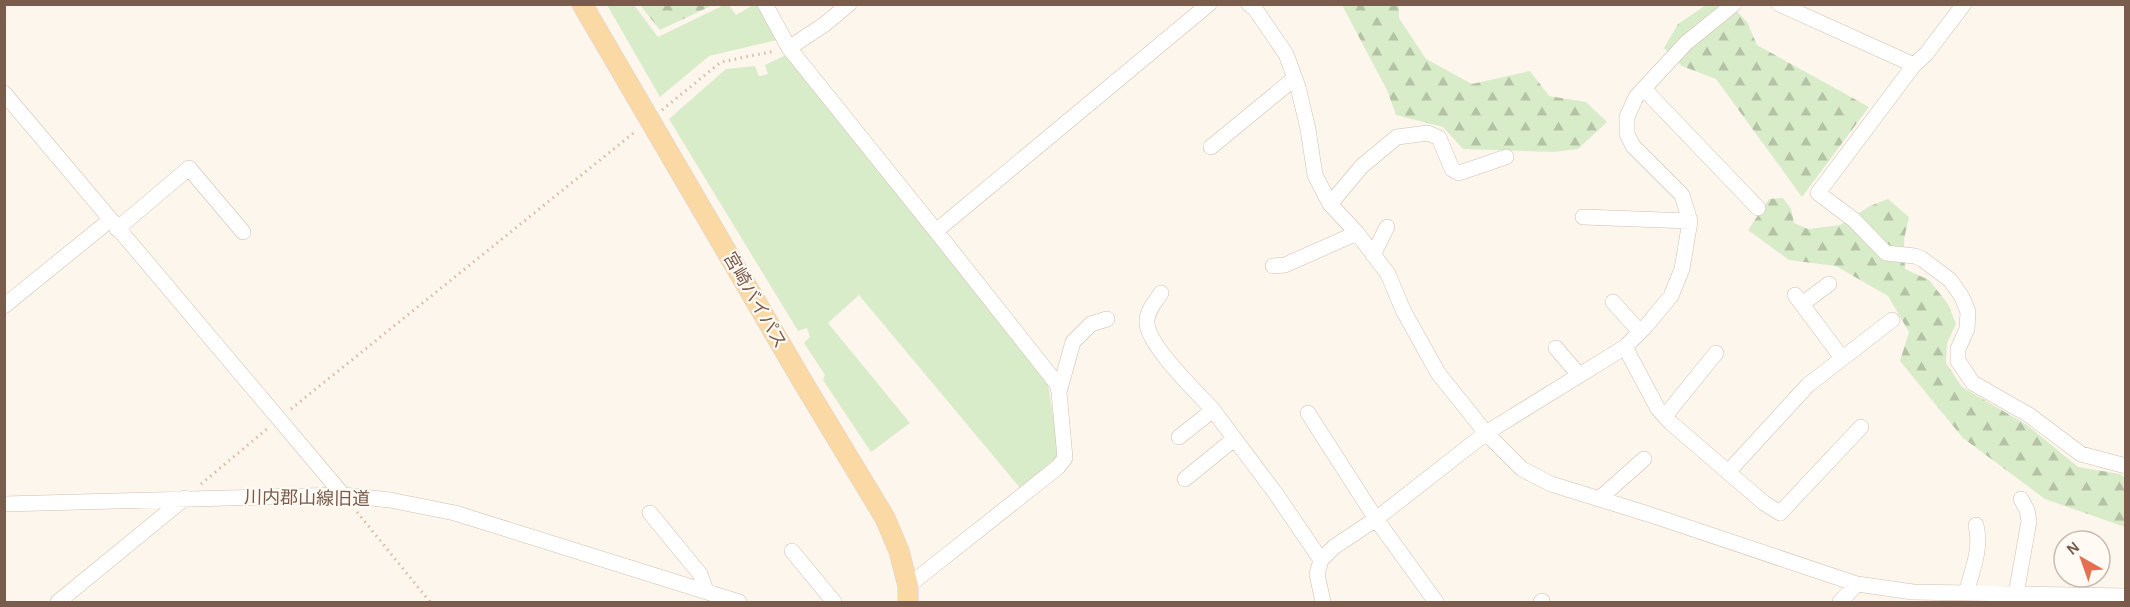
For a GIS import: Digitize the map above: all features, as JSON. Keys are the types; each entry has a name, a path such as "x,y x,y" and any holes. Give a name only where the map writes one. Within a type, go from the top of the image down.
{"main road":[{"name":"宮崎バイパス","path":"582,4 885,518 899,551 908,594"}],"street":[{"path":"765,4 789,48 1057,384 1059,392 1065,458 1058,467 908,594"},
{"path":"789,48 825,24 849,4"},
{"path":"936,231 1209,4"},
{"path":"1249,4 1255,9 1286,54 1295,78 1308,129 1315,176 1330,204 1357,233 1388,274 1403,310 1438,373 1486,433 1522,468 1551,484 1857,584 1913,592 2115,598"},
{"path":"1323,603 1317,574 1321,560 1334,547 1376,519 1486,433 1625,347 1671,296 1682,269 1690,221 1682,195 1633,146 1627,134 1627,117 1636,97 1686,43 1734,4"},
{"path":"1779,4 1914,65"},
{"path":"1964,4 1926,54 1914,65 1818,193 1854,220 1886,253 1915,256 1950,280 1962,297 1968,312 1966,329 1958,350 1958,361 1973,382 2029,415 2081,454 2126,466"},
{"path":"1211,147 1295,78"},
{"path":"1644,89 1758,208"},
{"path":"4,93 343,495"},
{"path":"1330,204 1362,166 1397,137 1428,133 1439,138 1452,169 1459,173 1506,157"},
{"path":"4,306 189,168 243,232"},
{"path":"1583,217 1690,221"},
{"path":"1373,255 1387,227"},
{"path":"1273,266 1285,265 1357,233"},
{"path":"1829,284 1798,299 1842,358"},
{"path":"1161,293 1150,309 1147,323 1154,340 1164,356 1213,410 1276,494 1321,560"},
{"path":"1613,303 1640,332"},
{"path":"1059,392 1073,342 1090,324 1107,320"},
{"path":"1729,471 1808,385 1892,320"},
{"path":"1625,347 1658,409 1764,502 1780,513 1861,427"},
{"path":"1556,348 1579,375"},
{"path":"1665,416 1716,353"},
{"path":"1179,437 1213,410"},
{"path":"1308,413 1376,519 1436,603"},
{"path":"1185,479 1234,439"},
{"path":"1599,499 1644,459"},
{"name":"川内郡山線旧道","path":"4,504 343,495 402,502 455,513 739,603"},
{"path":"58,603 185,498"},
{"path":"2016,594 2029,521 2028,510 2021,499"},
{"path":"650,513 700,574 706,591"},
{"path":"1966,593 1977,550 1976,525"},
{"path":"792,551 834,603"},
{"path":"1840,603 1857,584"}],"path":[{"path":"185,498 721,62 789,48"},
{"path":"343,495 430,603"}],"green space":[{"path":"607,5 634,5 658,37 724,5 729,5 736,15 753,5 759,5 777,40 709,56 660,97"},
{"path":"640,5 713,5 660,30"},
{"path":"1342,5 1399,5 1399,18 1426,59 1472,84 1530,71 1549,96 1586,102 1607,122 1578,149 1553,152 1463,149 1443,127 1396,115 1387,90"},
{"path":"1706,5 1731,5 1747,22 1757,45 1869,107 1802,197 1716,79 1682,66 1664,48 1678,24"},
{"path":"786,55 1048,384 1059,455 1021,489 859,295 828,323 910,423 871,452 823,380 825,375 804,343 810,337 807,328 798,331 669,119 726,69 755,66 759,76 768,74 765,65"},
{"path":"1783,198 1791,209 1794,223 1808,229 1840,225 1870,206 1888,199 1909,217 1904,239 1905,269 1929,280 1948,304 1956,324 1947,343 1946,363 1962,387 2027,425 2078,467 2120,474 2125,478 2125,527 2045,499 1963,438 1900,361 1909,332 1888,296 1836,266 1789,260 1748,230 1769,199"}]}
